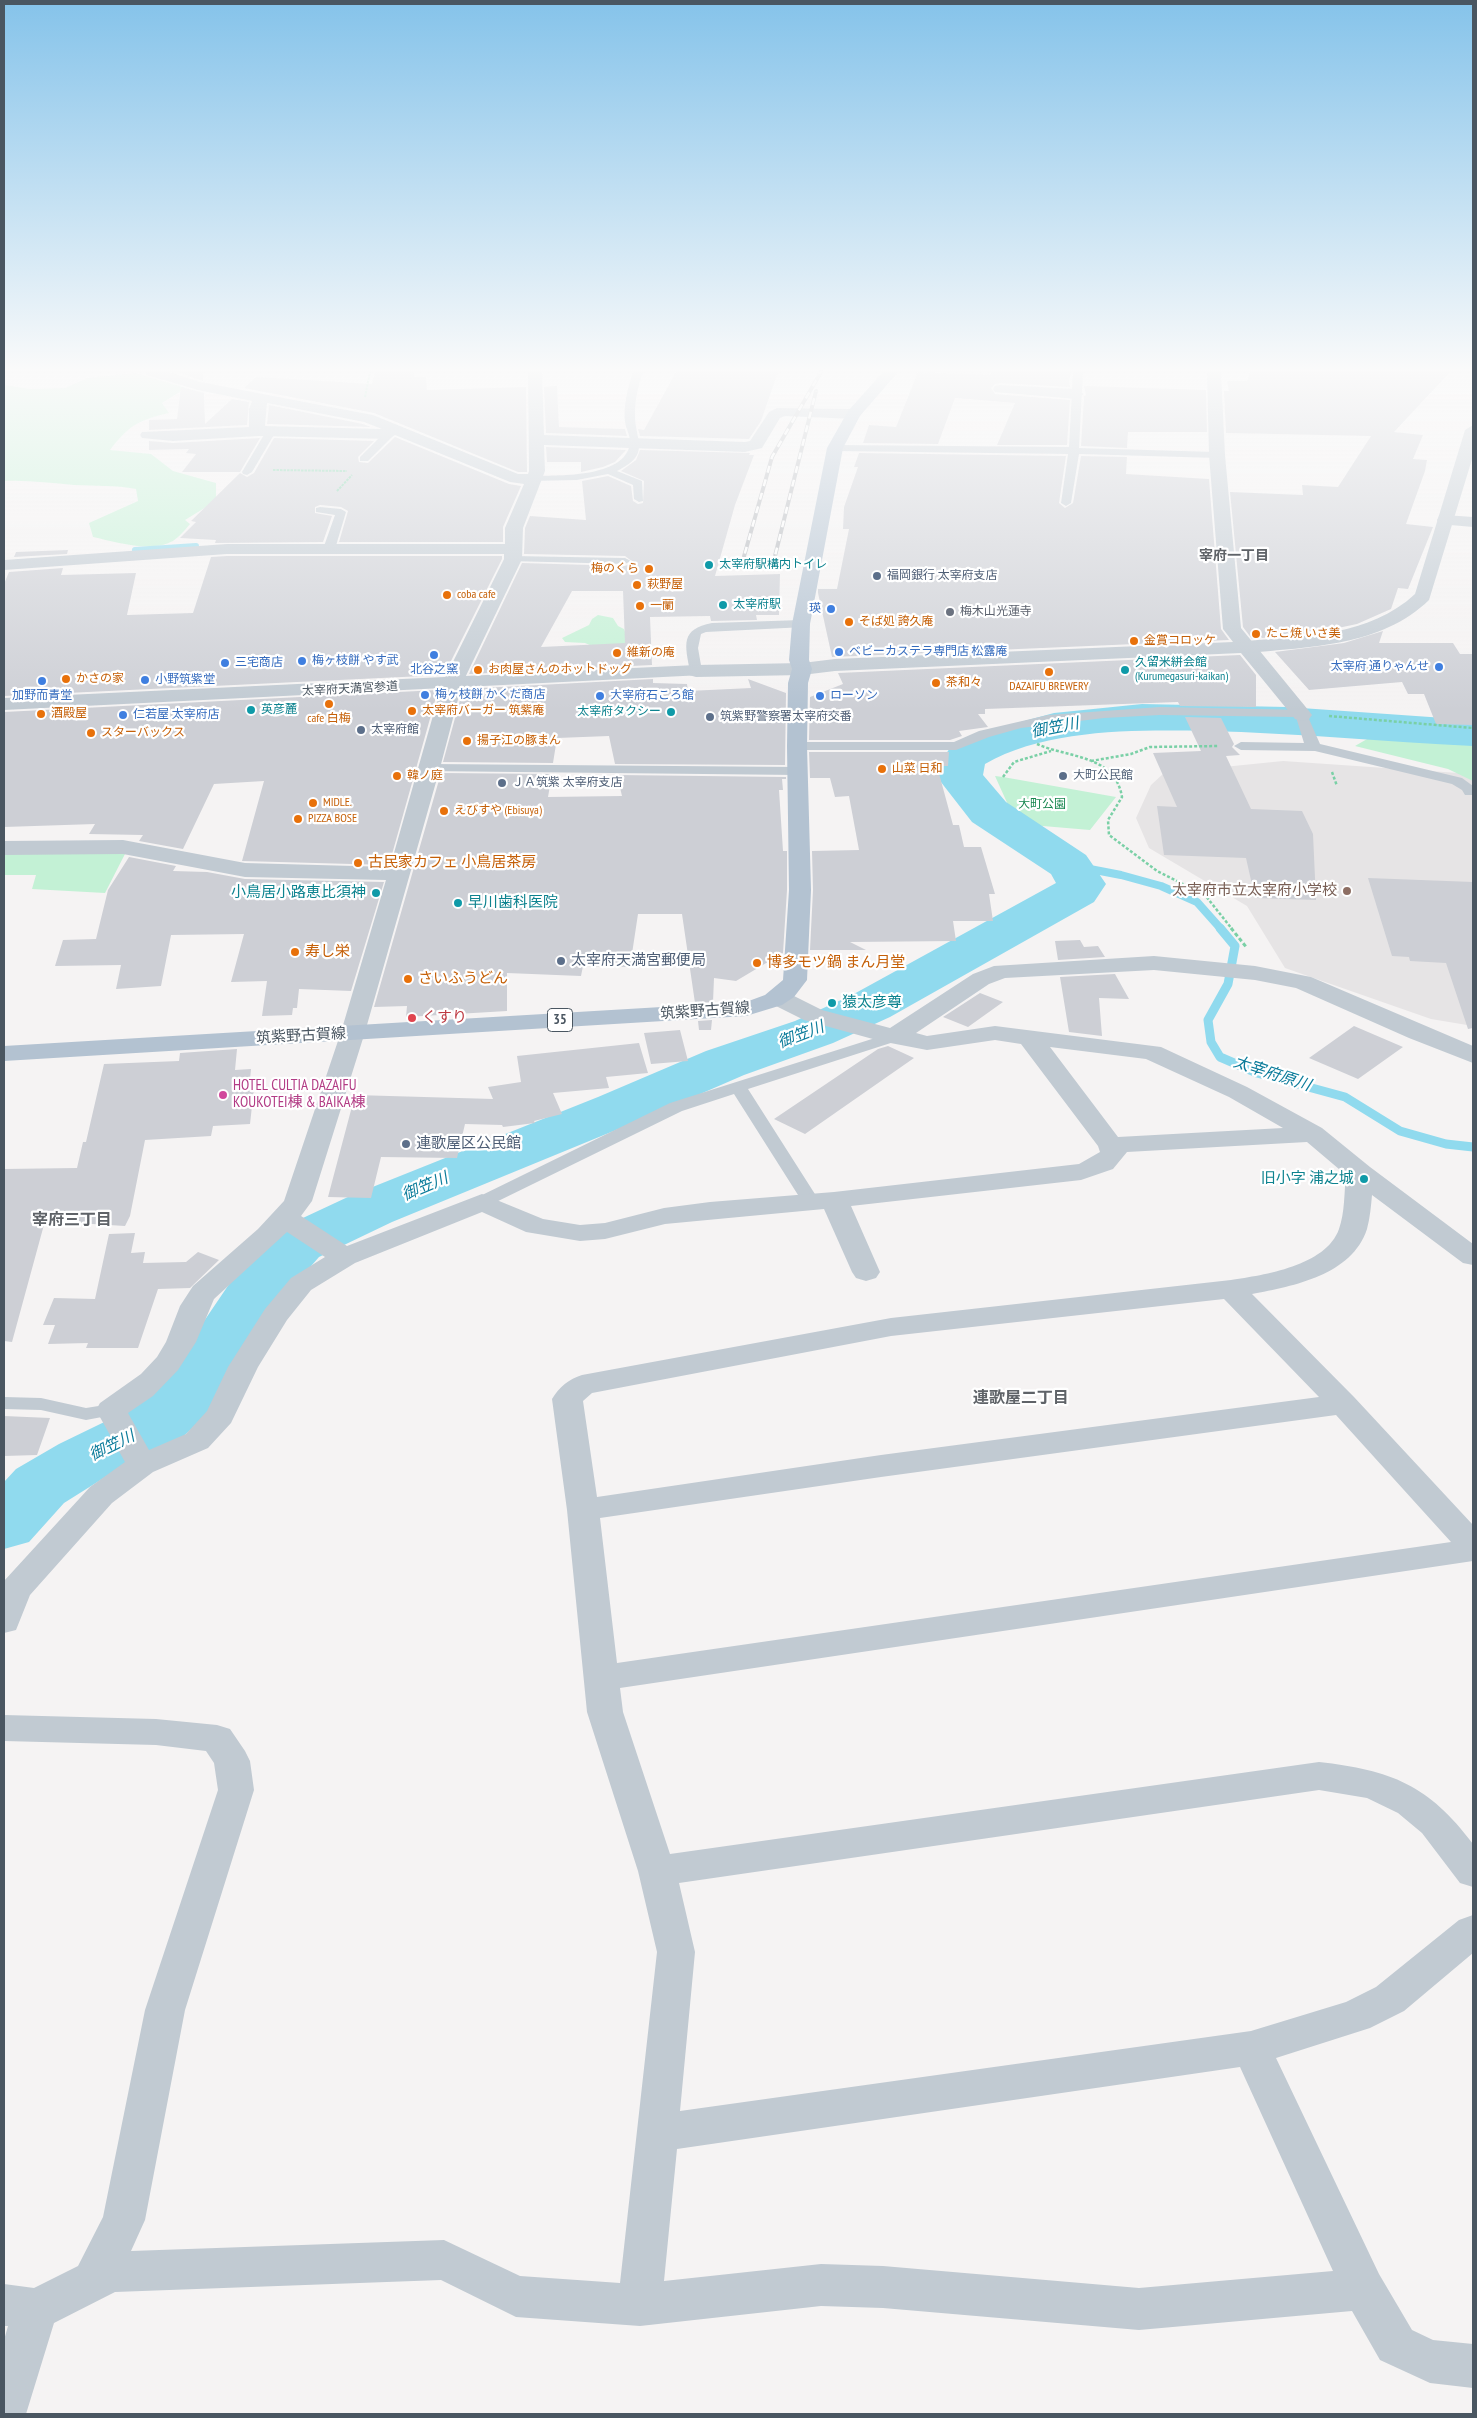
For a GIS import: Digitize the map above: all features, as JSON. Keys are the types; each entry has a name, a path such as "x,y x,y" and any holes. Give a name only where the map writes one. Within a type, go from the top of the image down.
{"main road":[{"name":"筑紫野古賀線","path":"4,1054 746,1009 766,1005 779,998 788,991 795,980 800,890 796,746 798,683 802,669 799,660 801,624 828,485"}],"street":[{"path":"140,1462 113,1414 141,1392 162,1372 181,1342 193,1305 209,1285 290,1222 353,1032 430,768 452,684 512,554 514,528 532,485"},
{"path":"1220,485 1232,629 1302,714"},
{"path":"696,671 802,669 835,665 1247,647 1326,640 1377,626 1415,606 1423,596 1456,485"},
{"path":"1445,520 1473,522"},
{"path":"4,565 210,550 329,549 512,554"},
{"name":"太宰府天満宮参道","path":"4,704 696,671"},
{"path":"4,848 123,846 245,870 398,874"},
{"path":"887,1036 981,979 1002,971 1126,963 1213,967 1303,982 1473,1055"},
{"path":"779,998 813,1015 887,1036 927,1043 995,1033 1152,1052 1238,1092 1313,1134 1360,1173 1473,1257"},
{"path":"4,1621 15,1590 101,1495 140,1462 197,1441 220,1416 243,1367 275,1314 301,1284 341,1255 482,1202 536,1226 580,1233 605,1231 664,1216 710,1210 822,1201 1081,1172 1098,1167 1108,1161 1114,1153 1111,1145 1029,1037"},
{"path":"1111,1145 1313,1134"},
{"path":"640,2305 676,1952 657,1872 605,1712 583,1510 567,1399 582,1385 891,1327 1231,1290 1313,1270 1337,1252 1352,1233 1360,1173"},
{"path":"822,1201 866,1272"},
{"path":"290,1222 341,1255"},
{"path":"1231,1290 1343,1404 1473,1545"},
{"path":"583,1510 891,1464 1343,1404"},
{"path":"600,1678 1473,1550"},
{"path":"4,1728 156,1732 217,1739 232,1761 236,1790 165,2010 124,2220 95,2278"},
{"path":"657,1872 1319,1776 1347,1778 1374,1786 1400,1797 1417,1807 1435,1823 1473,1872"},
{"path":"658,2133 1251,2048 1356,2016 1390,1999 1473,1931"},
{"path":"1251,2048 1363,2290 1396,2345 1430,2361 1473,2366"},
{"path":"4,2411 20,2307 111,2272 444,2260 516,2296 640,2305 821,2284 883,2286 1139,2309 1363,2290"}],"lane":[{"path":"638,485 638,498"},
{"path":"1066,503 1069,485"},
{"path":"320,510 341,512 329,549"},
{"path":"512,554 626,561"},
{"path":"696,671 692,641 694,632 698,629 801,624"},
{"path":"796,746 956,746 984,734 1034,721 1134,712 1302,714 1313,746"},
{"path":"1241,746 1313,746 1457,781 1467,787 1470,792"},
{"path":"430,768 797,771"},
{"path":"482,1202 584,1150 676,1107 887,1036"},
{"path":"738,1087 822,1201"},
{"path":"4,1403 41,1404 86,1414 113,1414"}],"path":[{"path":"1302,714 1473,728"},
{"path":"1091,761 1131,754 1150,747 1241,746"},
{"path":"1043,747 1052,751 1066,752 1107,768 1115,777 1122,793 1122,797 1106,821 1109,835 1164,876 1205,895 1246,945 1249,972"},
{"path":"1003,778 1014,762 1052,751"}],"shaded area":[{"name":"太宰府市立太宰府小学校","path":"1283,761 1473,774 1473,1026 1431,1019 1285,968 1247,906 1149,848 1136,818 1151,785 1164,773"}],"green space":[{"path":"72,485 216,485 216,501 185,520 190,524 173,541 154,546 123,544 93,537 89,523 138,501 136,489 113,486"},
{"path":"598,615 613,618 618,626 624,629 629,643 607,652 585,643 565,642 562,638 589,625 592,619"},
{"path":"1374,735 1473,745 1473,781 1448,769 1355,746"},
{"name":"大町公園","path":"995,776 1116,797 1090,830 1031,825 1009,807"},
{"path":"4,852 126,852 105,893 32,889 36,875 4,875"}],"building":[{"path":"228,485 521,486 503,527 503,542 339,542 348,511 341,507 320,505 315,507 315,513 332,516 323,542 215,543 216,540 180,538 196,522 191,521"},
{"path":"582,485 628,485 631,486 633,501 638,504 643,503 644,485 743,485 715,576 780,574 779,615 756,615 757,620 711,621 710,616 650,617 652,665 469,674 522,563 625,566 633,562 625,556 524,554 525,528 530,516 586,520","holes":["572,591 623,591 625,643 541,647"]},
{"path":"852,485 1062,485 1059,503 1065,508 1073,503 1076,485 1209,485 1221,629 1229,640 832,657 818,589 837,589 849,529 843,529 844,507"},
{"path":"1302,485 1338,487 1339,485 1420,485 1406,524 1433,527 1408,589 1398,588 1391,609 1357,624 1314,633 1262,638 1257,632 1257,638 1252,639 1243,627 1230,492 1303,495"},
{"path":"68,550 67,554 14,557 16,552"},
{"path":"502,556 502,559 444,675 4,696 4,584 9,572 63,568 61,575 136,573 127,615 193,613 211,557"},
{"path":"1383,631 1379,643 1453,643 1460,654 1473,654 1473,725 1436,724 1424,694 1408,694 1402,682 1309,690 1275,652 1344,643"},
{"path":"1240,655 1256,675 1256,707 1180,706 1178,702 985,709 985,714 978,714 988,727 959,731 962,736 950,740 809,740 810,697 843,684 838,673"},
{"path":"653,679 653,683 687,684 688,691 751,688 748,679 786,693 785,765 615,764 609,736 557,738 553,763 443,762 463,689"},
{"path":"438,690 389,865 242,861 264,781 214,784 183,849 139,841 143,835 89,834 95,824 4,827 4,712"},
{"path":"1185,717 1221,718 1234,744 1232,747 1240,755 1226,756 1251,809 1302,811 1313,834 1316,900 1255,898 1246,858 1164,855 1157,806 1177,807 1153,753 1201,751"},
{"path":"809,752 949,752 948,766 937,766 953,825 959,825 964,847 981,847 995,894 989,894 993,921 953,921 956,941 850,942 866,950 810,950 813,890 812,851 859,850 849,796 835,797 830,778 810,778"},
{"path":"441,773 552,774 548,797 622,796 617,775 786,777 786,779 782,779 783,790 779,790 783,851 787,851 787,890 783,953 736,981 714,978 713,1002 695,1003 682,914 638,914 630,967 583,966 581,976 507,973 507,1011 406,1017 407,1006 374,1007"},
{"path":"129,857 176,866 173,871 207,872 245,879 384,882 351,991 299,989 297,1008 293,1008 292,1015 262,1016 267,981 231,982 244,934 171,935 161,986 116,989 121,965 55,966 63,940 96,939 108,890"},
{"path":"1368,878 1473,882 1473,1028 1468,1029 1446,963 1410,961 1409,957 1392,956"},
{"path":"1080,940 1084,947 1098,946 1105,957 1058,960 1055,941"},
{"path":"1115,974 1129,999 1099,998 1102,1036 1069,1032 1060,977"},
{"path":"980,993 1003,1002 968,1027 943,1017"},
{"path":"712,1020 711,1030 699,1030 698,1021"},
{"path":"1354,1026 1403,1047 1358,1079 1309,1058"},
{"path":"680,1030 688,1061 651,1064 644,1033"},
{"path":"639,1043 648,1073 606,1077 609,1088 553,1093 562,1114 534,1121 535,1123 503,1127 502,1125 465,1124 457,1158 381,1157 371,1198 328,1197 355,1095 493,1099 488,1087 521,1082 517,1056"},
{"path":"888,1046 914,1058 805,1134 774,1119 878,1049"},
{"path":"237,1049 235,1070 251,1069 250,1079 255,1079 250,1124 213,1126 211,1136 145,1140 130,1216 125,1226 45,1221 12,1342 4,1341 4,1169 77,1168 83,1142 86,1142 104,1064 179,1061 180,1053"},
{"path":"135,1233 131,1253 145,1252 143,1263 186,1262 198,1252 219,1260 190,1288 158,1289 138,1348 86,1348 88,1343 48,1344 55,1325 43,1325 54,1298 95,1299 109,1234"},
{"path":"4,1416 50,1418 37,1455 4,1456"}],"waterway":[{"path":"135,550 196,546"},
{"name":"御笠川","path":"4,1525 40,1486 83,1460 153,1426 183,1401 260,1285 297,1244 371,1209 618,1109 725,1063 814,1032 871,1006 1077,892 1081,884 1069,865 989,812 960,777 960,766 969,754 985,745 1054,726 1142,717 1287,720 1473,733"},
{"name":"太宰府原川","path":"1069,865 1121,875 1161,886 1197,902 1221,929"},
{"name":"太宰府原川","path":"1220,928 1235,946 1228,984 1208,1020 1211,1042 1220,1057 1257,1073 1345,1097 1400,1131 1446,1144 1473,1147"}],"railway":[{"path":"741,567 764,485"},
{"path":"772,568 793,485"}],"place":[{"name":"太宰府駅構内トイレ","path":"709,565"},
{"name":"梅のくら","path":"649,569"},
{"name":"福岡銀行 太宰府支店","path":"877,576"},
{"name":"萩野屋","path":"637,585"},
{"name":"coba cafe","path":"447,595"},
{"name":"太宰府駅","path":"723,605"},
{"name":"一蘭","path":"640,606"},
{"name":"瑛","path":"831,609"},
{"name":"梅木山光蓮寺","path":"950,612"},
{"name":"そば処 誇久庵","path":"849,622"},
{"name":"たこ焼 いさ美","path":"1256,634"},
{"name":"金賞コロッケ","path":"1134,641"},
{"name":"ベビーカステラ専門店 松露庵","path":"839,652"},
{"name":"維新の庵","path":"617,653"},
{"name":"北谷之窯","path":"434,655"},
{"name":"梅ヶ枝餅 やす武","path":"302,661"},
{"name":"三宅商店","path":"225,663"},
{"name":"太宰府 通りゃんせ","path":"1439,667"},
{"name":"お肉屋さんのホットドッグ","path":"478,670"},
{"name":"久留米絣会館 (Kurumegasuri-kaikan)","path":"1125,670"},
{"name":"DAZAIFU BREWERY","path":"1049,672"},
{"name":"かさの家","path":"66,679"},
{"name":"小野筑紫堂","path":"145,680"},
{"name":"加野而青堂","path":"42,681"},
{"name":"茶和々","path":"936,683"},
{"name":"梅ヶ枝餅 かくだ商店","path":"425,695"},
{"name":"大宰府石ころ館","path":"600,696"},
{"name":"ローソン","path":"820,696"},
{"name":"cafe 白梅","path":"329,704"},
{"name":"英彦麓","path":"251,710"},
{"name":"太宰府バーガー 筑紫庵","path":"412,711"},
{"name":"太宰府タクシー","path":"671,712"},
{"name":"酒殿屋","path":"41,714"},
{"name":"仁若屋 太宰府店","path":"123,715"},
{"name":"筑紫野警察署太宰府交番","path":"710,717"},
{"name":"太宰府館","path":"361,730"},
{"name":"スターバックス","path":"91,733"},
{"name":"揚子江の豚まん","path":"467,741"},
{"name":"山菜 日和","path":"882,769"},
{"name":"韓ノ庭","path":"397,776"},
{"name":"大町公民館","path":"1063,776"},
{"name":"ＪＡ筑紫 太宰府支店","path":"502,783"},
{"name":"MIDLE.","path":"313,803"},
{"name":"えびすや (Ebisuya)","path":"444,811"},
{"name":"PIZZA BOSE","path":"298,819"},
{"name":"古民家カフェ 小鳥居茶房","path":"358,863"},
{"name":"太宰府市立太宰府小学校","path":"1347,891"},
{"name":"小鳥居小路恵比須神","path":"376,893"},
{"name":"早川歯科医院","path":"458,903"},
{"name":"寿し栄","path":"295,952"},
{"name":"太宰府天満宮郵便局","path":"561,961"},
{"name":"博多モツ鍋 まん月堂","path":"757,963"},
{"name":"さいふうどん","path":"408,979"},
{"name":"猿太彦尊","path":"832,1003"},
{"name":"くすり","path":"412,1018"},
{"name":"HOTEL CULTIA DAZAIFU KOUKOTEI棟 & BAIKA棟","path":"223,1095"},
{"name":"連歌屋区公民館","path":"406,1144"},
{"name":"旧小字 浦之城","path":"1364,1179"}],"district":[{"name":"宰府一丁目","path":"1234,556"},
{"name":"宰府三丁目","path":"72,1220"},
{"name":"連歌屋二丁目","path":"1021,1398"}]}
